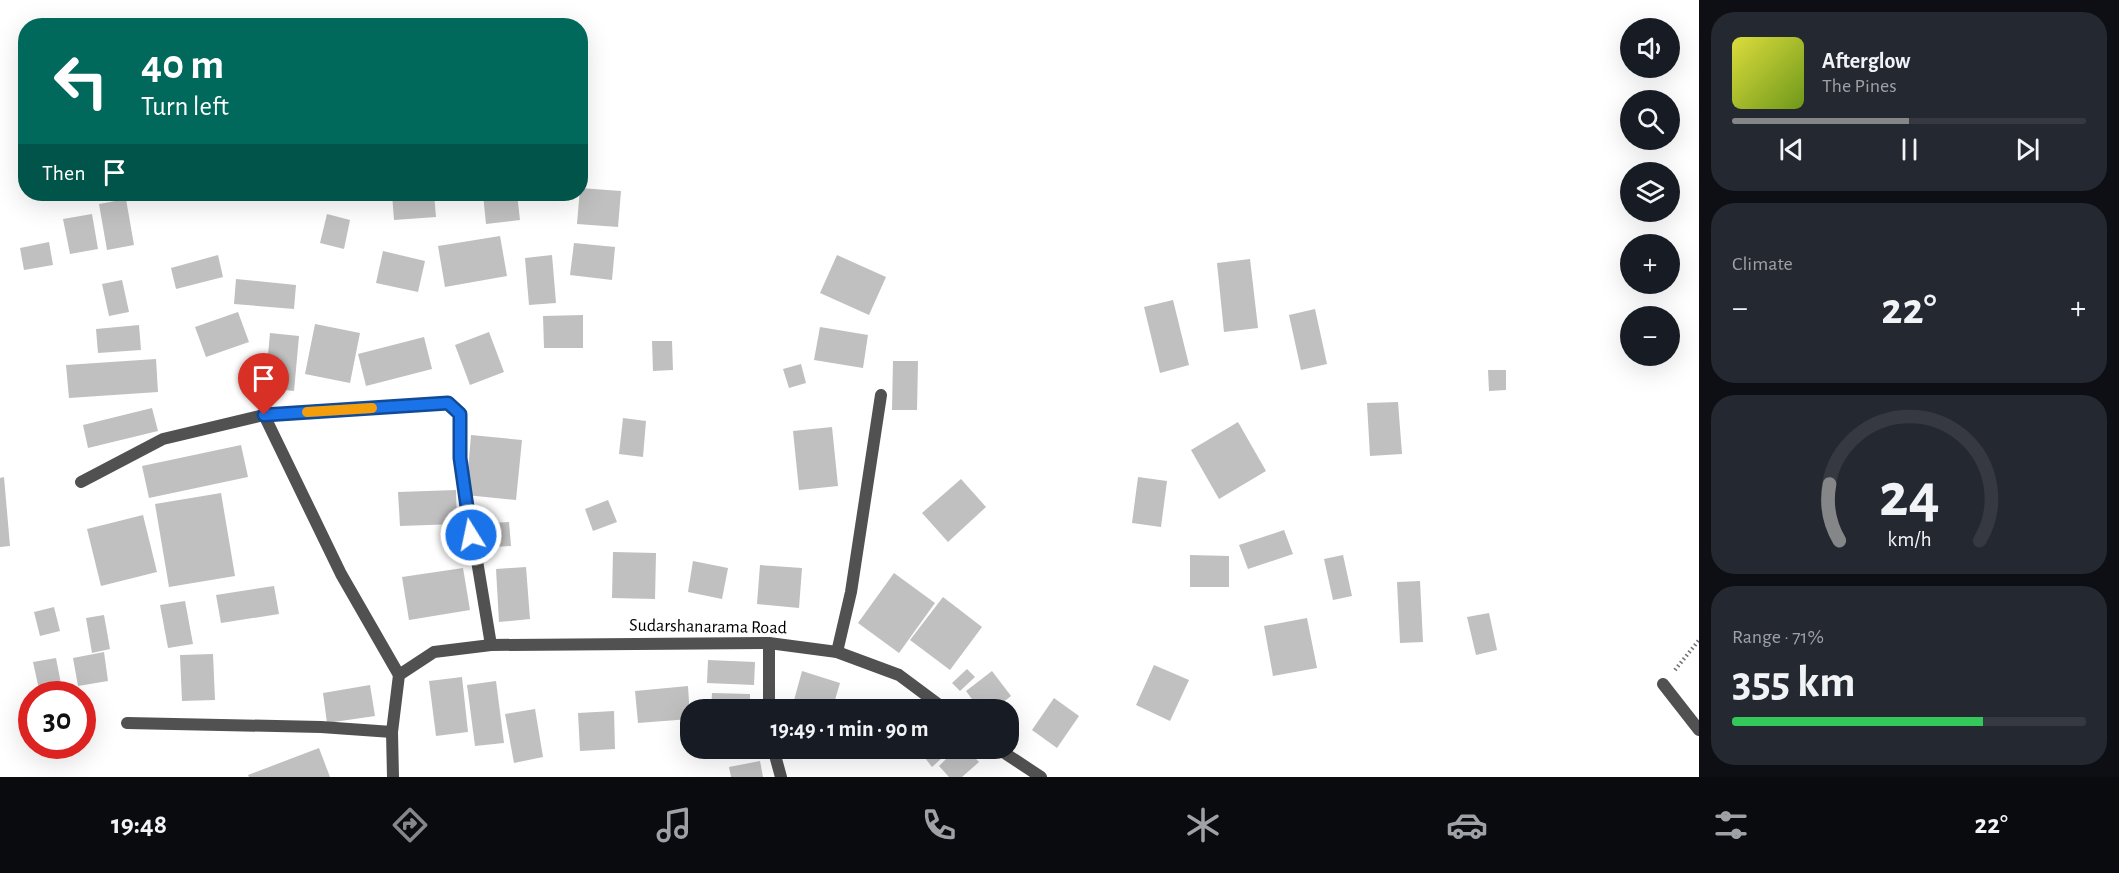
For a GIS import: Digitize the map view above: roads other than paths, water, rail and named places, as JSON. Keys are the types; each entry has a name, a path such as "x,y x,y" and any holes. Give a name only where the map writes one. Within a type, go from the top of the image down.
{"street":[{"path":"837,652 851,592 881,395"},
{"path":"81,482 163,439 264,415 448,403 460,414 460,458 490,645"},
{"path":"264,415 341,574 399,675 392,732 393,777"},
{"path":"769,643 769,699"},
{"name":"Sudarshanarama Road","path":"399,675 434,652 490,645 769,643 837,652 899,675 931,699"},
{"path":"1663,684 1699,730"},
{"path":"127,723 321,727 392,732"},
{"path":"776,759 781,777"},
{"path":"1014,759 1041,777"}]}
